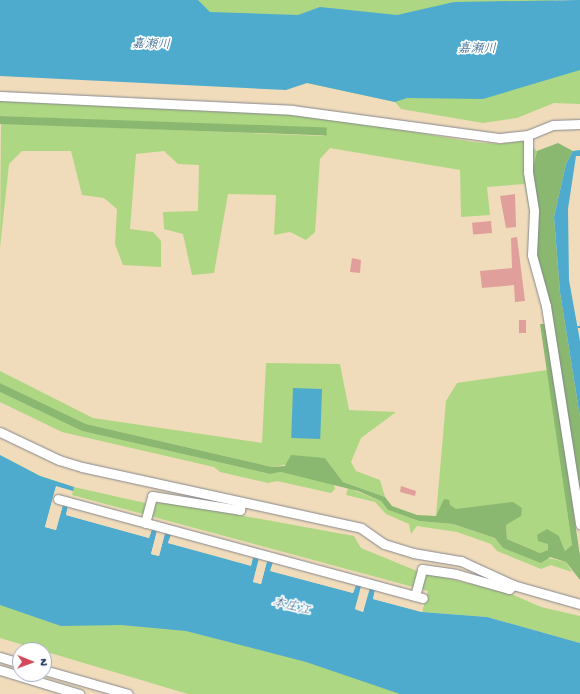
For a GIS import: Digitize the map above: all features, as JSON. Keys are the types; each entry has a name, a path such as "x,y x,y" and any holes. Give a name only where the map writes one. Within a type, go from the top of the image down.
{"street":[{"path":"0,96 325,112 468,136 500,138 528,135 553,125 580,124"},
{"path":"528,135 528,172 534,211 532,255 546,306 580,524"},
{"path":"0,432 59,460 82,468 361,528 384,544 413,553 461,561 513,586 580,604"},
{"path":"145,523 152,496 240,510 241,505"},
{"path":"58,499 419,597 422,569 456,574 509,589 513,586"},
{"path":"0,657 12,661"},
{"path":"0,670 77,694"},
{"path":"52,672 128,694"}],"green space":[{"path":"0,0 556,0 453,35"},
{"path":"580,51 580,104 554,103 517,118 483,123 401,109 395,102 307,83"},
{"path":"0,101 319,116 473,142 499,144 524,141 537,151 532,172 530,215 525,184 487,187 490,215 461,217 460,170 330,148 320,159 315,232 306,240 290,232 274,235 276,195 228,194 214,273 192,275 183,234 164,229 163,212 198,211 199,165 178,164 164,151 136,154 130,229 153,232 161,241 161,267 123,265 115,244 117,209 104,198 82,195 71,151 22,151 9,164 0,248 1,123 324,136 326,130 0,116"},
{"path":"0,116 327,127 327,135 0,124"},
{"path":"558,143 573,151 566,164 554,217 560,292 580,417 580,507 550,302 536,254 532,172 537,151"},
{"path":"540,324 545,324 555,386 580,556 580,580 566,562 550,557 541,563 503,548 495,538 453,524 419,521 388,510 381,501 358,491 281,472 270,474 82,431 0,392 0,383 86,424 272,467 285,466 291,455 325,458 343,482 385,497 392,506 417,515 436,516 444,499 449,500 450,505 456,509 513,502 522,508 521,516 506,525 507,539 540,553 548,550 548,544 538,541 537,535 547,529 559,536 565,551 572,545"},
{"path":"266,363 340,364 349,410 396,412 361,438 351,462 356,471 380,480 385,497 343,482 325,458 272,467 86,424 0,383 0,371 93,418 262,443"},
{"path":"547,370 572,545 565,551 559,536 548,544 548,550 540,553 507,539 506,525 513,503 456,510 450,505 436,516 446,401 457,383"},
{"path":"0,392 82,431 270,474 281,472 334,484 335,489 331,493 277,481 268,483 220,472 214,467 62,432 0,402"},
{"path":"0,455 40,476 74,487 154,505 162,501 354,536 361,548 417,571 509,593 541,607 580,616 580,643 487,617 422,612 428,591 72,495 73,491 56,486"},
{"path":"348,488 381,501 388,510 419,521 453,524 495,538 503,548 566,562 572,572 551,565 541,569 497,551 491,544 457,532 417,526 411,534 409,524 386,514 375,502 346,495"},
{"path":"0,584 191,618 427,694 188,694 52,653 52,642 13,642 0,638"}],"water":[{"name":"嘉瀬川","path":"0,0 198,0 210,12 298,15 320,7 397,15 454,2 580,0 580,70 483,99 407,98 395,102 307,83 286,90 0,76"},
{"path":"580,150 580,156 576,156 568,209 569,280 580,341 580,417 560,292 554,217 566,164 573,151"},
{"path":"293,388 322,389 320,439 291,438"},
{"name":"本庄江","path":"0,455 40,476 74,487 73,491 56,487 45,527 56,530 63,504 68,506 66,515 149,538 152,529 157,531 151,554 159,556 165,533 171,535 168,543 251,565 253,557 259,559 253,582 261,584 267,561 273,562 271,571 353,593 356,585 362,586 355,609 363,612 369,588 375,590 373,599 422,612 487,617 580,643 580,694 400,694 306,662 186,631 121,625 61,626 0,605"}],"pier":[{"path":"56,486 73,491 57,489 48,525 55,527 61,504 70,506 68,514 148,536 151,528 159,530 153,553 157,554 164,531 172,534 171,542 250,563 252,555 261,558 255,580 259,581 266,559 275,561 273,569 352,591 355,583 363,585 358,608 362,609 368,587 377,589 375,597 423,610 422,612 373,599 375,590 370,588 363,612 355,609 361,586 356,585 353,593 270,571 273,562 267,561 261,584 253,582 259,558 253,557 251,566 168,543 171,535 165,533 159,556 151,554 157,531 152,529 149,538 66,515 68,506 63,505 56,530 45,527"}],"building":[{"path":"515,194 516,227 506,228 500,196"},
{"path":"491,221 492,233 473,235 472,223"},
{"path":"517,237 525,301 515,302 514,285 482,288 480,271 512,268 511,238"},
{"path":"352,258 361,260 360,273 350,272"},
{"path":"519,320 526,320 526,333 519,333"},
{"path":"401,486 416,491 415,496 400,492"}]}
